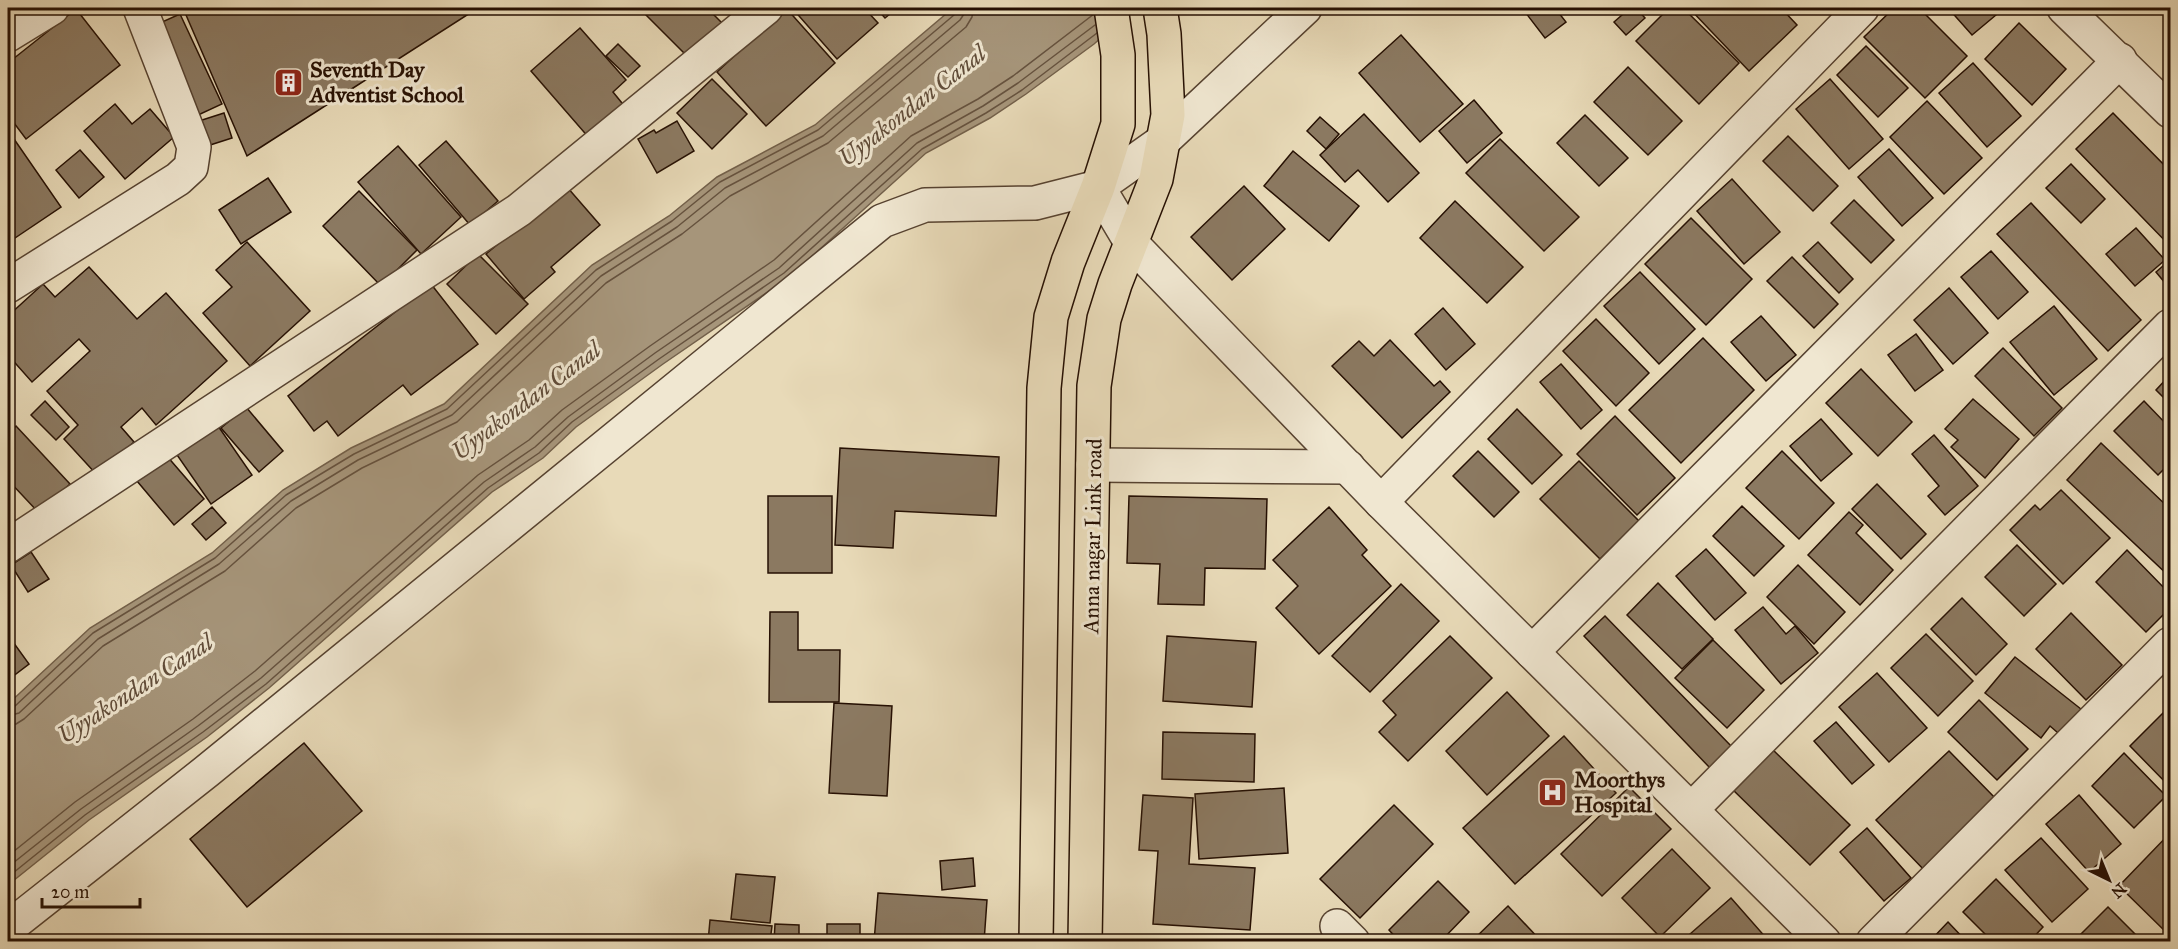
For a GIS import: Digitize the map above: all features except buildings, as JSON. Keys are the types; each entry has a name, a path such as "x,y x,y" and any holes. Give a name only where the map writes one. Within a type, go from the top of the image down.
{"main road":[{"path":"1036,942 1044,388 1051,317 1068,262 1098,187 1118,124 1118,55 1111,8"},
{"name":"Anna nagar Link road","path":"1085,942 1094,386 1104,320 1114,284 1156,178 1168,115 1162,21"}],"street":[{"path":"8,35 52,8"},
{"path":"8,286 178,179 191,166 194,147 140,8"},
{"path":"8,928 207,771 882,221 925,205 1035,203 1098,187 1163,141 1305,8"},
{"path":"1381,502 1862,8"},
{"path":"2064,8 2170,111"},
{"path":"8,546 519,210 754,12"},
{"path":"1532,652 2120,60"},
{"path":"1098,187 1131,244 1381,502 1824,942"},
{"path":"1691,810 2170,326"},
{"path":"1093,465 1348,468"},
{"path":"1873,942 2170,644"}],"water":[{"name":"Uyyakondan Canal","path":"953,8 1135,8 1094,44 1026,94 990,118 926,153 788,278 663,364 576,427 543,458 492,492 269,688 207,737 89,820 8,885 8,704 90,628 212,553 283,490 351,448 444,404 592,265 669,216 717,177 815,125"}],"place":[{"name":"Seventh Day Adventist School","path":"289,82"},
{"name":"Moorthys Hospital","path":"1553,792"}]}
